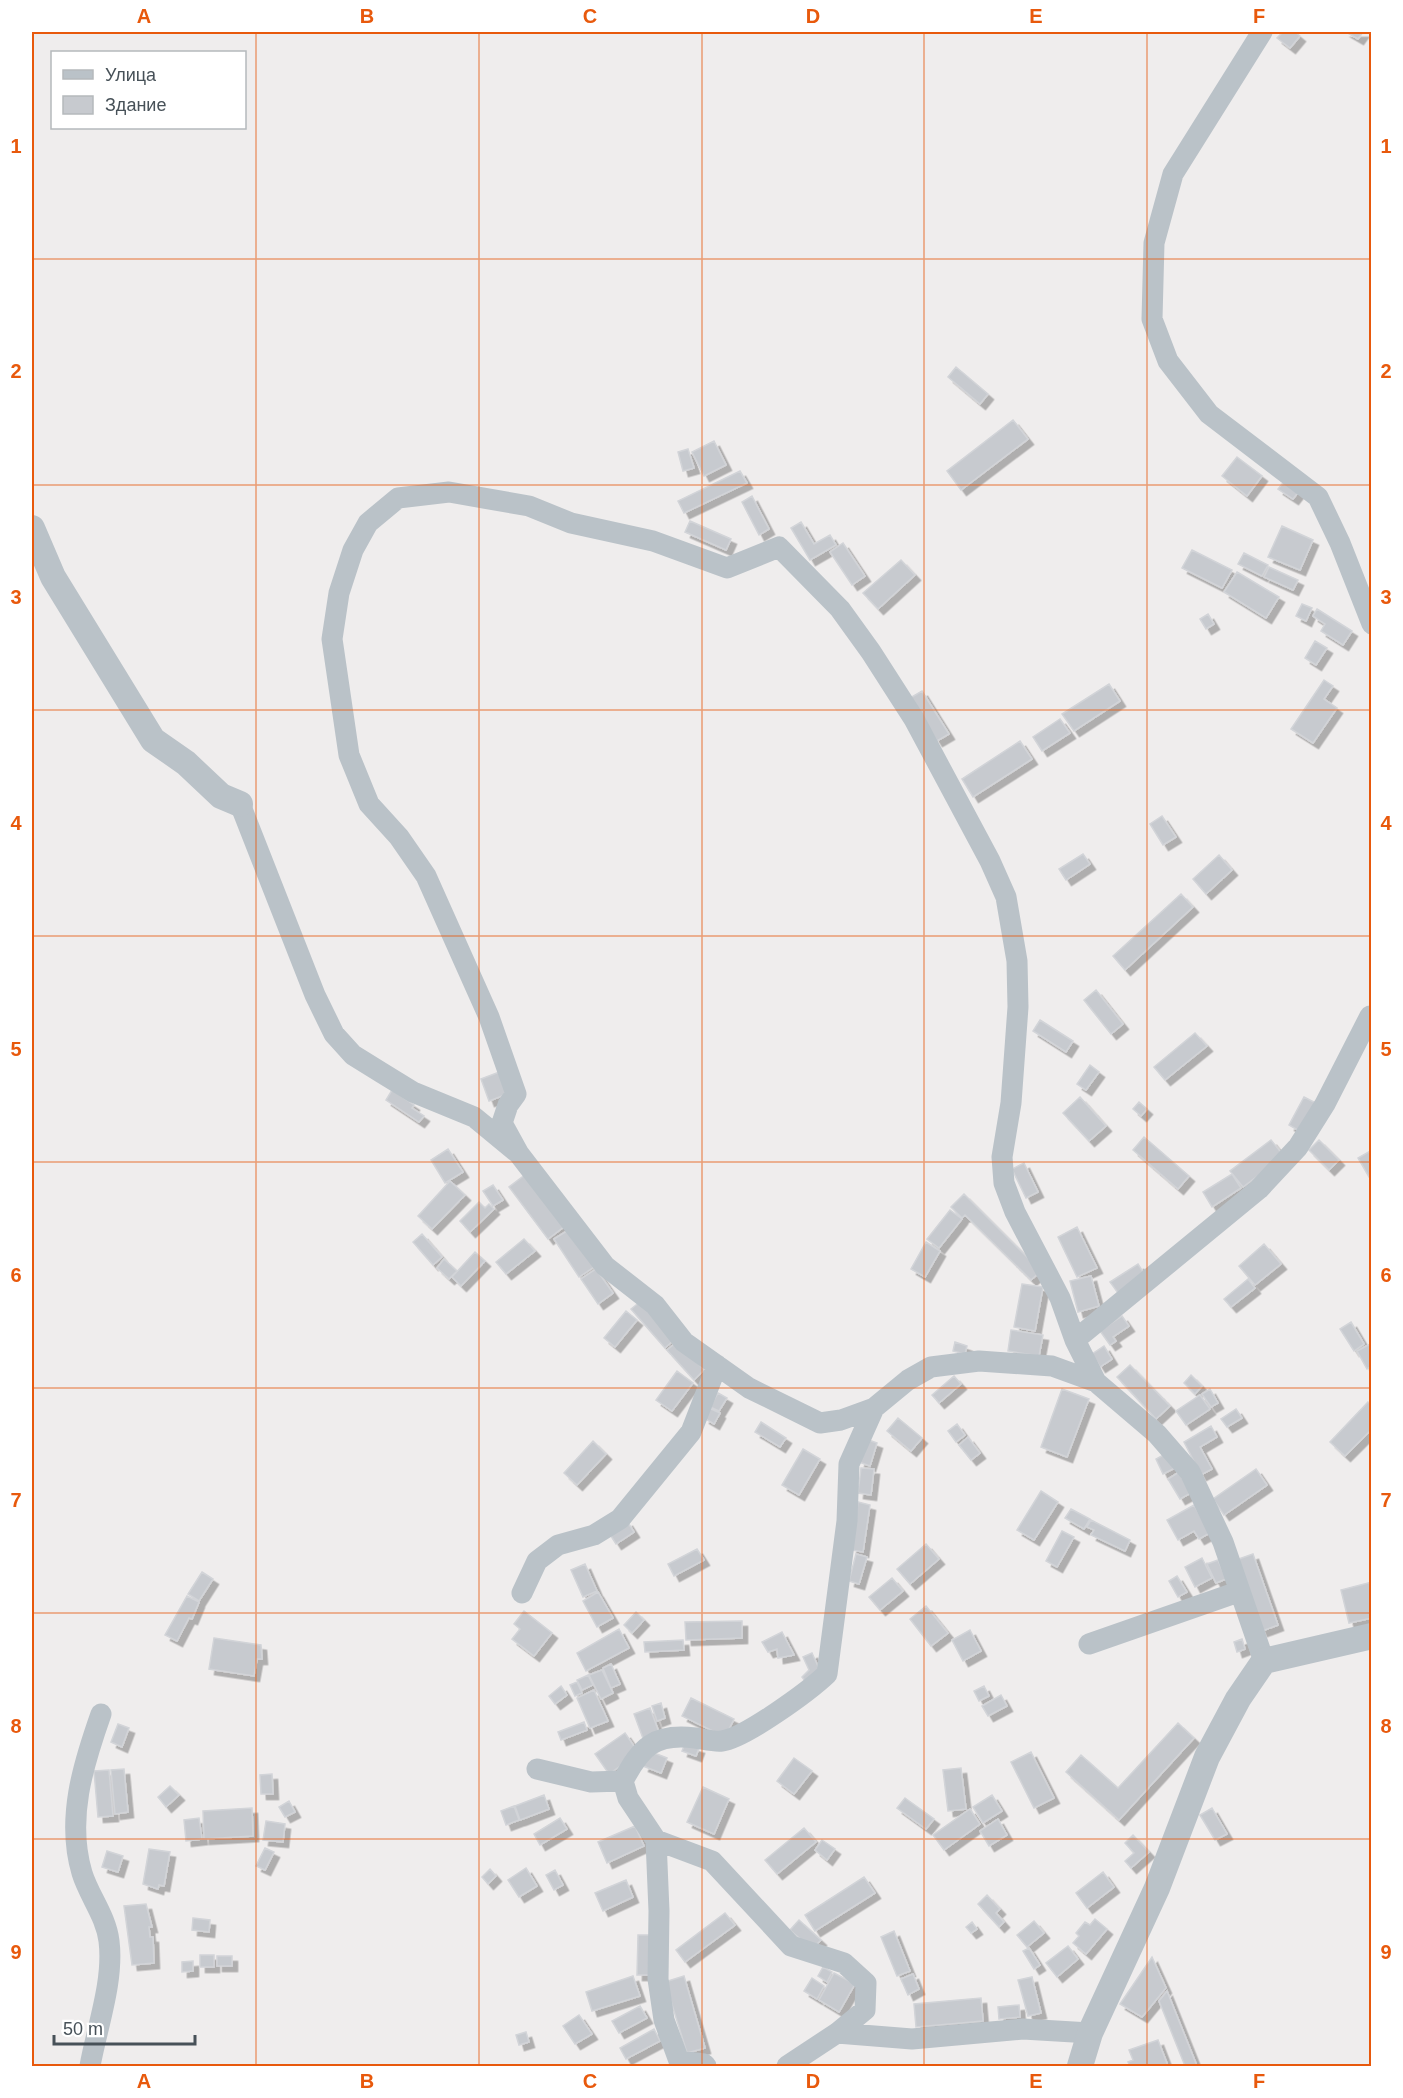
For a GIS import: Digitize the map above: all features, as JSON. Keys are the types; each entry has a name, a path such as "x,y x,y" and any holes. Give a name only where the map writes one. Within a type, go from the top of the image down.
{"street":[{"path":"1257,32 1173,174 1154,243 1152,319 1168,361 1209,414 1318,497 1340,543 1371,624"},
{"path":"1096,1382 1075,1340 1060,1298 1015,1212 1004,1183 1002,1157 1011,1103 1018,1007 1017,961 1006,897 990,861 914,719 840,609 779,547 727,568 652,541 571,523 529,506 449,492 398,498 368,523 353,550 339,593 332,639 340,710 349,755 369,804 399,837 426,876 489,1017 516,1094 508,1105 502,1123 519,1154 606,1266 655,1305 684,1342 748,1388 820,1423 841,1420 873,1408 908,1380 931,1367 979,1361 1052,1366 1096,1382 1157,1434 1190,1472 1223,1542 1238,1592 1264,1661"},
{"path":"32,528 53,577 153,740 186,763 221,796 240,804 315,996 334,1034 353,1055 413,1092 474,1117 519,1154"},
{"path":"1075,1340 1259,1190 1298,1147 1325,1104 1370,1016"},
{"path":"522,1593 537,1561 558,1545 594,1535 620,1519 691,1432 717,1365"},
{"path":"705,2067 704,2064 679,2061 664,2020 658,1978 659,1911 656,1840 628,1798 623,1781 638,1754 655,1742 674,1735 722,1741 740,1734 812,1688 827,1674 847,1521 849,1464 873,1408"},
{"path":"1089,1644 1238,1592"},
{"path":"1080,2067 1090,2033 1157,1888 1208,1757 1238,1700 1264,1661 1371,1636"},
{"path":"90,2067 110,1964 109,1939 100,1912 83,1876 74,1844 81,1769 101,1714"},
{"path":"537,1769 591,1782 623,1781"},
{"path":"656,1840 712,1861 791,1946 844,1963 866,1983 866,2010 787,2067"},
{"path":"837,2033 912,2039 1023,2029 1090,2033"}],"building":[{"path":"1283,32 1295,32 1300,36 1290,48 1277,38"},
{"path":"1346,32 1363,32 1358,39"},
{"path":"956,367 988,394 980,404 948,377"},
{"path":"1013,420 1028,439 961,490 947,471"},
{"path":"714,441 726,465 704,476 692,452"},
{"path":"688,449 694,468 683,471 678,452"},
{"path":"1237,457 1262,476 1247,496 1222,476"},
{"path":"740,471 747,483 684,513 678,501"},
{"path":"1286,479 1300,490 1293,499 1278,489"},
{"path":"752,496 769,529 759,535 742,502"},
{"path":"690,521 731,539 726,550 685,532"},
{"path":"801,522 814,544 830,535 836,545 810,560 791,528"},
{"path":"1282,526 1313,540 1300,570 1268,557"},
{"path":"843,543 865,576 852,585 830,552"},
{"path":"1192,550 1232,570 1222,588 1182,568"},
{"path":"1244,553 1268,565 1262,576 1238,564"},
{"path":"901,560 915,575 878,609 863,593"},
{"path":"1269,567 1298,580 1293,590 1264,577"},
{"path":"1237,572 1279,597 1266,618 1224,592"},
{"path":"1302,604 1312,608 1306,621 1296,616"},
{"path":"1317,609 1352,631 1343,645 1321,631 1325,624 1313,616"},
{"path":"1208,614 1214,624 1206,629 1200,619"},
{"path":"1315,641 1327,648 1316,665 1305,658"},
{"path":"1324,680 1333,686 1324,699 1337,708 1313,743 1291,729"},
{"path":"1109,684 1120,701 1074,731 1062,714"},
{"path":"922,691 949,734 937,741 910,698"},
{"path":"1060,719 1070,733 1042,751 1033,737"},
{"path":"1020,741 1032,759 973,797 962,779"},
{"path":"1162,816 1176,837 1163,845 1150,824"},
{"path":"1083,854 1090,864 1066,880 1059,869"},
{"path":"1219,855 1232,870 1206,894 1193,879"},
{"path":"1181,894 1193,907 1125,970 1113,956"},
{"path":"1096,990 1123,1024 1111,1034 1084,1000"},
{"path":"1040,1020 1073,1041 1066,1052 1033,1031"},
{"path":"1195,1033 1207,1046 1165,1080 1154,1067"},
{"path":"1090,1065 1099,1072 1086,1090 1077,1084"},
{"path":"502,1071 510,1093 489,1101 481,1079"},
{"path":"392,1090 414,1105 412,1108 424,1116 419,1122 386,1100"},
{"path":"1080,1097 1106,1126 1089,1141 1063,1113"},
{"path":"1304,1097 1316,1103 1301,1132 1289,1125"},
{"path":"1139,1102 1147,1109 1141,1116 1133,1109"},
{"path":"1144,1137 1189,1176 1178,1189 1133,1150"},
{"path":"1271,1140 1284,1156 1243,1187 1230,1171"},
{"path":"1319,1140 1339,1160 1329,1170 1309,1150"},
{"path":"448,1149 463,1172 445,1183 431,1160"},
{"path":"1372,1150 1372,1175 1369,1177 1358,1158"},
{"path":"1024,1163 1038,1192 1026,1198 1012,1169"},
{"path":"526,1174 565,1226 548,1239 509,1187"},
{"path":"1232,1174 1241,1188 1212,1207 1203,1192"},
{"path":"450,1181 465,1195 432,1229 418,1216"},
{"path":"493,1185 503,1200 493,1206 483,1191"},
{"path":"964,1194 1041,1271 1031,1280 965,1215 962,1218 951,1207"},
{"path":"479,1202 485,1208 489,1204 494,1209 470,1232 460,1221"},
{"path":"950,1210 962,1219 939,1248 927,1239"},
{"path":"1077,1227 1097,1268 1077,1277 1058,1237"},
{"path":"570,1229 594,1267 579,1277 554,1239"},
{"path":"422,1234 442,1257 433,1265 413,1242"},
{"path":"524,1239 535,1251 506,1274 496,1262"},
{"path":"926,1242 940,1251 925,1277 911,1269"},
{"path":"1264,1244 1281,1264 1255,1285 1239,1266"},
{"path":"475,1252 485,1261 461,1286 452,1277"},
{"path":"444,1259 457,1271 449,1279 437,1268"},
{"path":"1138,1264 1145,1275 1118,1293 1110,1282"},
{"path":"596,1269 613,1293 598,1304 581,1279"},
{"path":"1091,1276 1099,1306 1078,1312 1070,1281"},
{"path":"1248,1279 1255,1288 1231,1307 1224,1299"},
{"path":"1022,1284 1043,1287 1035,1331 1014,1327"},
{"path":"641,1301 675,1339 665,1348 631,1309"},
{"path":"626,1311 637,1320 615,1347 604,1338"},
{"path":"1122,1316 1129,1326 1113,1337 1116,1341 1110,1345 1100,1331"},
{"path":"1351,1322 1364,1344 1354,1351 1340,1329"},
{"path":"1011,1330 1043,1335 1039,1356 1008,1351"},
{"path":"678,1341 704,1370 694,1380 667,1350"},
{"path":"955,1342 967,1346 965,1354 953,1351"},
{"path":"1372,1343 1372,1366 1367,1369 1357,1351"},
{"path":"1104,1346 1112,1359 1100,1367 1092,1354"},
{"path":"1130,1365 1170,1406 1156,1419 1117,1377"},
{"path":"677,1371 693,1383 672,1411 656,1400"},
{"path":"1191,1375 1202,1386 1195,1394 1184,1383"},
{"path":"954,1376 961,1384 939,1403 932,1395"},
{"path":"1062,1389 1089,1399 1067,1457 1041,1447"},
{"path":"1210,1389 1218,1403 1211,1407 1202,1394"},
{"path":"718,1393 727,1398 719,1411 710,1407"},
{"path":"1200,1395 1210,1409 1186,1425 1176,1411"},
{"path":"1368,1402 1372,1405 1372,1429 1345,1456 1330,1442"},
{"path":"709,1408 720,1413 714,1424 704,1418"},
{"path":"1236,1409 1242,1418 1227,1427 1221,1419"},
{"path":"898,1418 922,1438 911,1451 887,1431"},
{"path":"761,1422 786,1438 780,1447 755,1432"},
{"path":"957,1424 965,1435 956,1442 948,1431"},
{"path":"1211,1426 1217,1437 1200,1447 1212,1469 1201,1475 1184,1442"},
{"path":"968,1437 980,1453 971,1460 959,1445"},
{"path":"866,1439 877,1443 870,1466 859,1462"},
{"path":"593,1441 606,1454 577,1485 564,1473"},
{"path":"803,1449 820,1459 799,1495 782,1485"},
{"path":"1167,1453 1175,1468 1163,1474 1156,1459"},
{"path":"861,1468 874,1469 871,1495 858,1493"},
{"path":"1256,1469 1267,1485 1224,1515 1213,1499"},
{"path":"1179,1472 1191,1493 1180,1499 1168,1479"},
{"path":"1041,1491 1058,1502 1034,1540 1017,1530"},
{"path":"858,1502 870,1505 863,1552 851,1550"},
{"path":"1194,1505 1210,1533 1199,1539 1194,1531 1178,1540 1167,1520"},
{"path":"1071,1509 1090,1519 1084,1529 1065,1518"},
{"path":"1091,1520 1130,1540 1125,1551 1091,1535 1094,1530 1087,1527"},
{"path":"627,1521 634,1532 616,1544 609,1533"},
{"path":"1062,1531 1074,1537 1057,1567 1046,1561"},
{"path":"926,1544 939,1559 910,1584 897,1569"},
{"path":"697,1549 704,1560 674,1576 668,1564"},
{"path":"856,1554 867,1557 859,1584 849,1581"},
{"path":"1253,1554 1278,1625 1262,1631 1236,1560"},
{"path":"1202,1558 1212,1578 1195,1587 1185,1567"},
{"path":"1218,1560 1226,1579 1216,1583 1207,1564"},
{"path":"585,1564 597,1591 583,1597 571,1570"},
{"path":"202,1572 213,1579 199,1601 188,1594"},
{"path":"1177,1576 1187,1592 1178,1597 1169,1581"},
{"path":"892,1578 903,1591 880,1610 869,1597"},
{"path":"1372,1582 1372,1618 1349,1623 1341,1590"},
{"path":"598,1592 613,1618 597,1627 583,1601"},
{"path":"187,1596 199,1602 192,1619 189,1618 177,1641 165,1635"},
{"path":"926,1606 948,1633 931,1646 910,1619"},
{"path":"524,1611 552,1633 534,1656 512,1639 520,1629 514,1624"},
{"path":"636,1612 644,1620 632,1633 624,1625"},
{"path":"742,1621 742,1638 686,1640 685,1622"},
{"path":"619,1629 629,1648 586,1671 577,1653"},
{"path":"970,1630 981,1651 963,1661 952,1640"},
{"path":"782,1632 794,1655 778,1658 777,1649 768,1652 762,1642"},
{"path":"214,1638 261,1645 262,1659 257,1659 254,1676 209,1669"},
{"path":"1242,1639 1245,1649 1237,1652 1234,1642"},
{"path":"683,1640 684,1650 645,1652 644,1642"},
{"path":"812,1653 821,1673 808,1685 802,1677 809,1670 803,1657"},
{"path":"611,1664 620,1684 611,1688 603,1668"},
{"path":"602,1670 613,1693 601,1699 589,1675"},
{"path":"588,1675 593,1685 582,1690 577,1680"},
{"path":"577,1682 582,1693 575,1696 570,1685"},
{"path":"561,1686 567,1695 555,1704 549,1696"},
{"path":"984,1686 989,1696 979,1701 974,1691"},
{"path":"594,1690 608,1721 590,1728 577,1698"},
{"path":"1001,1695 1007,1706 988,1716 982,1706"},
{"path":"691,1698 734,1719 725,1737 682,1716"},
{"path":"661,1703 665,1718 657,1721 652,1706"},
{"path":"650,1708 660,1735 644,1741 634,1714"},
{"path":"584,1722 587,1730 561,1740 558,1732"},
{"path":"1178,1723 1194,1738 1119,1820 1066,1772 1081,1755 1118,1788"},
{"path":"118,1724 129,1728 122,1747 111,1742"},
{"path":"625,1733 636,1749 630,1759 609,1774 595,1754"},
{"path":"685,1744 699,1748 696,1756 682,1751"},
{"path":"649,1751 667,1758 661,1773 643,1766"},
{"path":"1031,1752 1054,1798 1034,1808 1011,1762"},
{"path":"794,1758 812,1771 794,1794 777,1781"},
{"path":"961,1768 966,1809 948,1811 943,1770"},
{"path":"124,1769 128,1812 115,1814 111,1770"},
{"path":"109,1770 113,1816 98,1817 94,1771"},
{"path":"272,1774 273,1794 261,1794 260,1775"},
{"path":"170,1786 179,1795 166,1807 158,1797"},
{"path":"703,1787 729,1799 714,1834 687,1822"},
{"path":"544,1795 549,1809 520,1820 515,1806"},
{"path":"992,1795 1002,1811 983,1823 973,1807"},
{"path":"905,1798 934,1819 926,1829 897,1808"},
{"path":"289,1801 295,1812 285,1817 279,1807"},
{"path":"514,1806 519,1820 506,1825 501,1811"},
{"path":"252,1808 253,1836 204,1839 203,1811"},
{"path":"1212,1808 1227,1834 1215,1840 1200,1815"},
{"path":"970,1809 980,1824 944,1850 933,1835"},
{"path":"199,1818 202,1839 186,1841 184,1820"},
{"path":"560,1818 567,1829 540,1845 534,1834"},
{"path":"998,1819 1007,1835 989,1846 980,1831"},
{"path":"266,1821 285,1824 283,1842 263,1840"},
{"path":"635,1826 644,1846 607,1863 598,1842"},
{"path":"804,1828 816,1842 777,1874 765,1860"},
{"path":"1133,1835 1149,1852 1131,1868 1125,1861 1134,1853 1125,1843"},
{"path":"822,1840 835,1849 827,1860 815,1850"},
{"path":"265,1848 274,1852 265,1870 256,1866"},
{"path":"149,1849 170,1852 164,1886 159,1885 158,1889 143,1884"},
{"path":"107,1851 123,1856 118,1872 102,1867"},
{"path":"526,1868 537,1886 519,1897 508,1880"},
{"path":"490,1869 496,1876 488,1884 482,1877"},
{"path":"555,1870 563,1885 554,1890 546,1875"},
{"path":"1103,1872 1114,1887 1087,1908 1076,1893"},
{"path":"864,1877 875,1893 815,1931 805,1915"},
{"path":"626,1880 633,1897 603,1911 595,1893"},
{"path":"987,1895 1000,1909 996,1913 1004,1922 999,1927 978,1904"},
{"path":"146,1904 152,1927 149,1927 150,1937 153,1937 154,1963 132,1965 124,1906"},
{"path":"725,1913 735,1925 685,1962 676,1950"},
{"path":"193,1918 210,1920 209,1932 192,1930"},
{"path":"1095,1919 1107,1929 1086,1954 1073,1943 1079,1936 1076,1933 1085,1922 1090,1925"},
{"path":"799,1920 821,1940 812,1949 790,1930"},
{"path":"1034,1921 1044,1933 1027,1947 1017,1935"},
{"path":"972,1922 977,1929 971,1933 966,1927"},
{"path":"894,1931 910,1971 897,1976 881,1937"},
{"path":"638,1935 653,1935 653,1975 637,1975"},
{"path":"1068,1946 1078,1959 1057,1977 1046,1963"},
{"path":"1029,1948 1040,1965 1034,1969 1023,1951"},
{"path":"200,1955 214,1955 214,1967 200,1967"},
{"path":"217,1956 232,1956 232,1966 217,1966"},
{"path":"1152,1957 1166,1988 1142,2017 1120,2004"},
{"path":"193,1961 193,1971 182,1972 182,1962"},
{"path":"823,1967 832,1972 827,1982 818,1976"},
{"path":"834,1973 855,1984 839,2012 819,2000"},
{"path":"913,1974 919,1989 908,1995 901,1979"},
{"path":"633,1976 640,1996 592,2011 586,1992"},
{"path":"684,1976 705,2048 687,2053 665,1982"},
{"path":"1032,1977 1041,2013 1028,2016 1018,1980"},
{"path":"812,1978 824,1986 817,1999 804,1991"},
{"path":"1167,1991 1197,2066 1185,2066 1159,2001"},
{"path":"981,1998 983,2021 916,2027 914,2004"},
{"path":"1019,2005 1020,2017 999,2019 998,2007"},
{"path":"640,2006 647,2018 619,2033 612,2021"},
{"path":"579,2015 592,2034 575,2044 563,2026"},
{"path":"654,2029 660,2041 626,2059 620,2048"},
{"path":"526,2032 529,2042 519,2045 516,2035"},
{"path":"1158,2040 1168,2066 1130,2066 1128,2062 1133,2060 1129,2050"}]}
